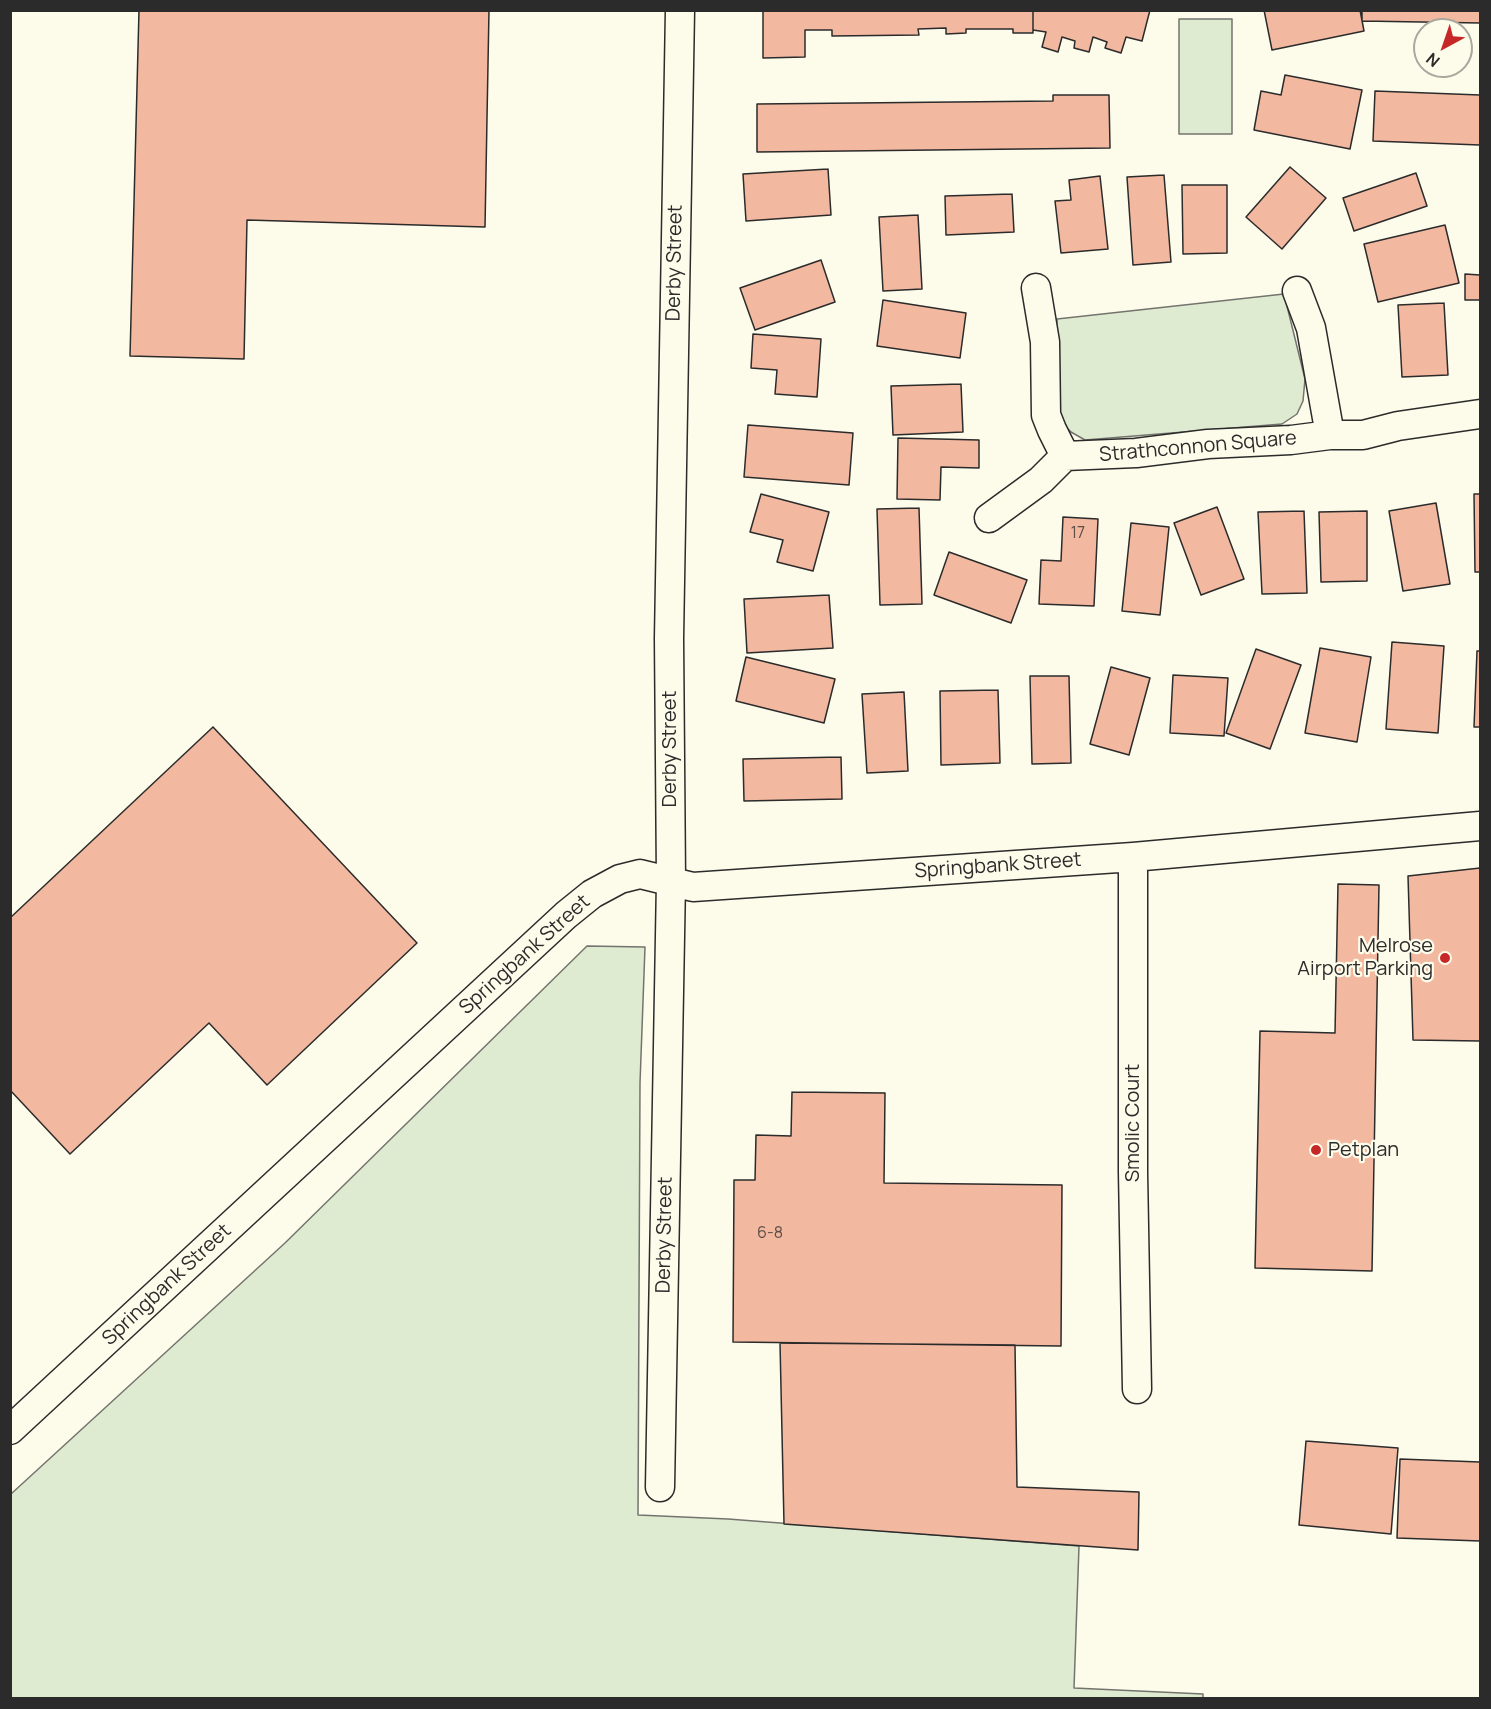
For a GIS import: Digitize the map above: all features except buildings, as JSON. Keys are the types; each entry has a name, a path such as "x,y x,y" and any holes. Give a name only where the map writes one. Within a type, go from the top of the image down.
{"street":[{"name":"Derby Street","path":"660,1487 671,881 669,638 680,10"},
{"path":"989,518 1041,480 1065,456 1046,415 1045,342 1036,288"},
{"path":"1297,291 1311,328 1330,435"},
{"name":"Strathconnon Square","path":"1065,456 1136,453 1208,444 1291,440 1330,435 1363,435 1398,426 1480,414"},
{"name":"Springbank Street","path":"10,1430 566,915 592,894 620,879 640,874 693,887 1133,857 1480,826"},
{"name":"Smolic Court","path":"1133,857 1133,1172 1137,1389"}],"green space":[{"path":"1179,19 1232,19 1232,134 1179,134"},
{"path":"1284,294 1305,379 1303,401 1297,414 1282,424 1085,440 1071,432 1060,421 1055,403 1057,319"},
{"path":"587,946 645,947 640,1083 638,1515 728,1519 1079,1546 1074,1688 1203,1694 1203,1698 11,1698 11,1494 285,1243"}],"place":[{"name":"Melrose Airport Parking","path":"1445,958"},
{"name":"Petplan","path":"1316,1150"}]}
